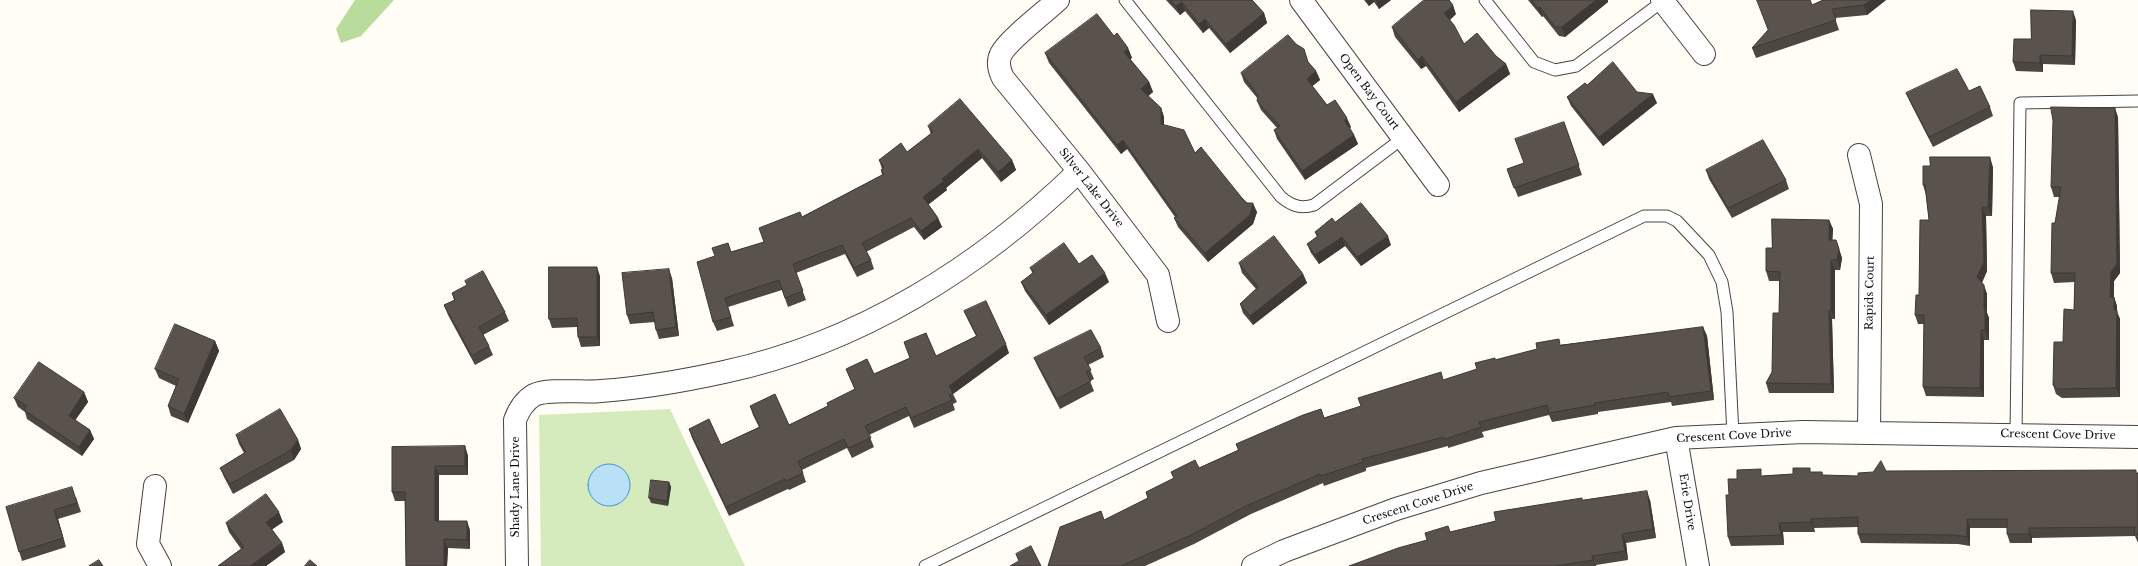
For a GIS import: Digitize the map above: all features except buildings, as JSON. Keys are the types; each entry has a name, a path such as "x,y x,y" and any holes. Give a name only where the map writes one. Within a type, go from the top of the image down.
{"street":[{"name":"Silver Lake Drive","path":"1058,0 1005,48 999,63 1003,78 1079,172 1158,275 1168,321"},
{"name":"Open Bay Court","path":"1300,0 1438,185"},
{"path":"1662,1 1704,54"},
{"name":"Rapids Court","path":"1859,155 1871,204 1869,433"},
{"name":"Shady Lane Drive","path":"517,566 515,420 519,409 526,401 535,395 546,392 592,392 638,388 728,371 773,359 858,326 932,288 976,259 1018,227 1079,172"},
{"name":"Crescent Cove Drive","path":"1253,566 1284,551 1396,509 1481,483 1676,438 1803,432 2138,437"},
{"name":"Erie Drive","path":"1676,438 1698,566"},
{"path":"155,486 148,544 160,566"}],"lane":[{"path":"1125,0 1281,197 1296,207 1314,205 1404,138"},
{"path":"1485,0 1534,62 1554,70 1576,66 1662,1"},
{"path":"2016,435 2020,103 2138,101"},
{"path":"925,566 1644,216 1667,216 1677,221 1709,255 1722,282 1727,312 1733,435"}],"green space":[{"path":"355,0 394,0 361,36 341,43 336,29"},
{"path":"670,409 745,566 541,566 539,415"}],"water":[{"path":"605,464 613,464 624,470 630,481 630,489 624,500 613,506 605,506 594,500 588,489 588,481 594,470"}]}
